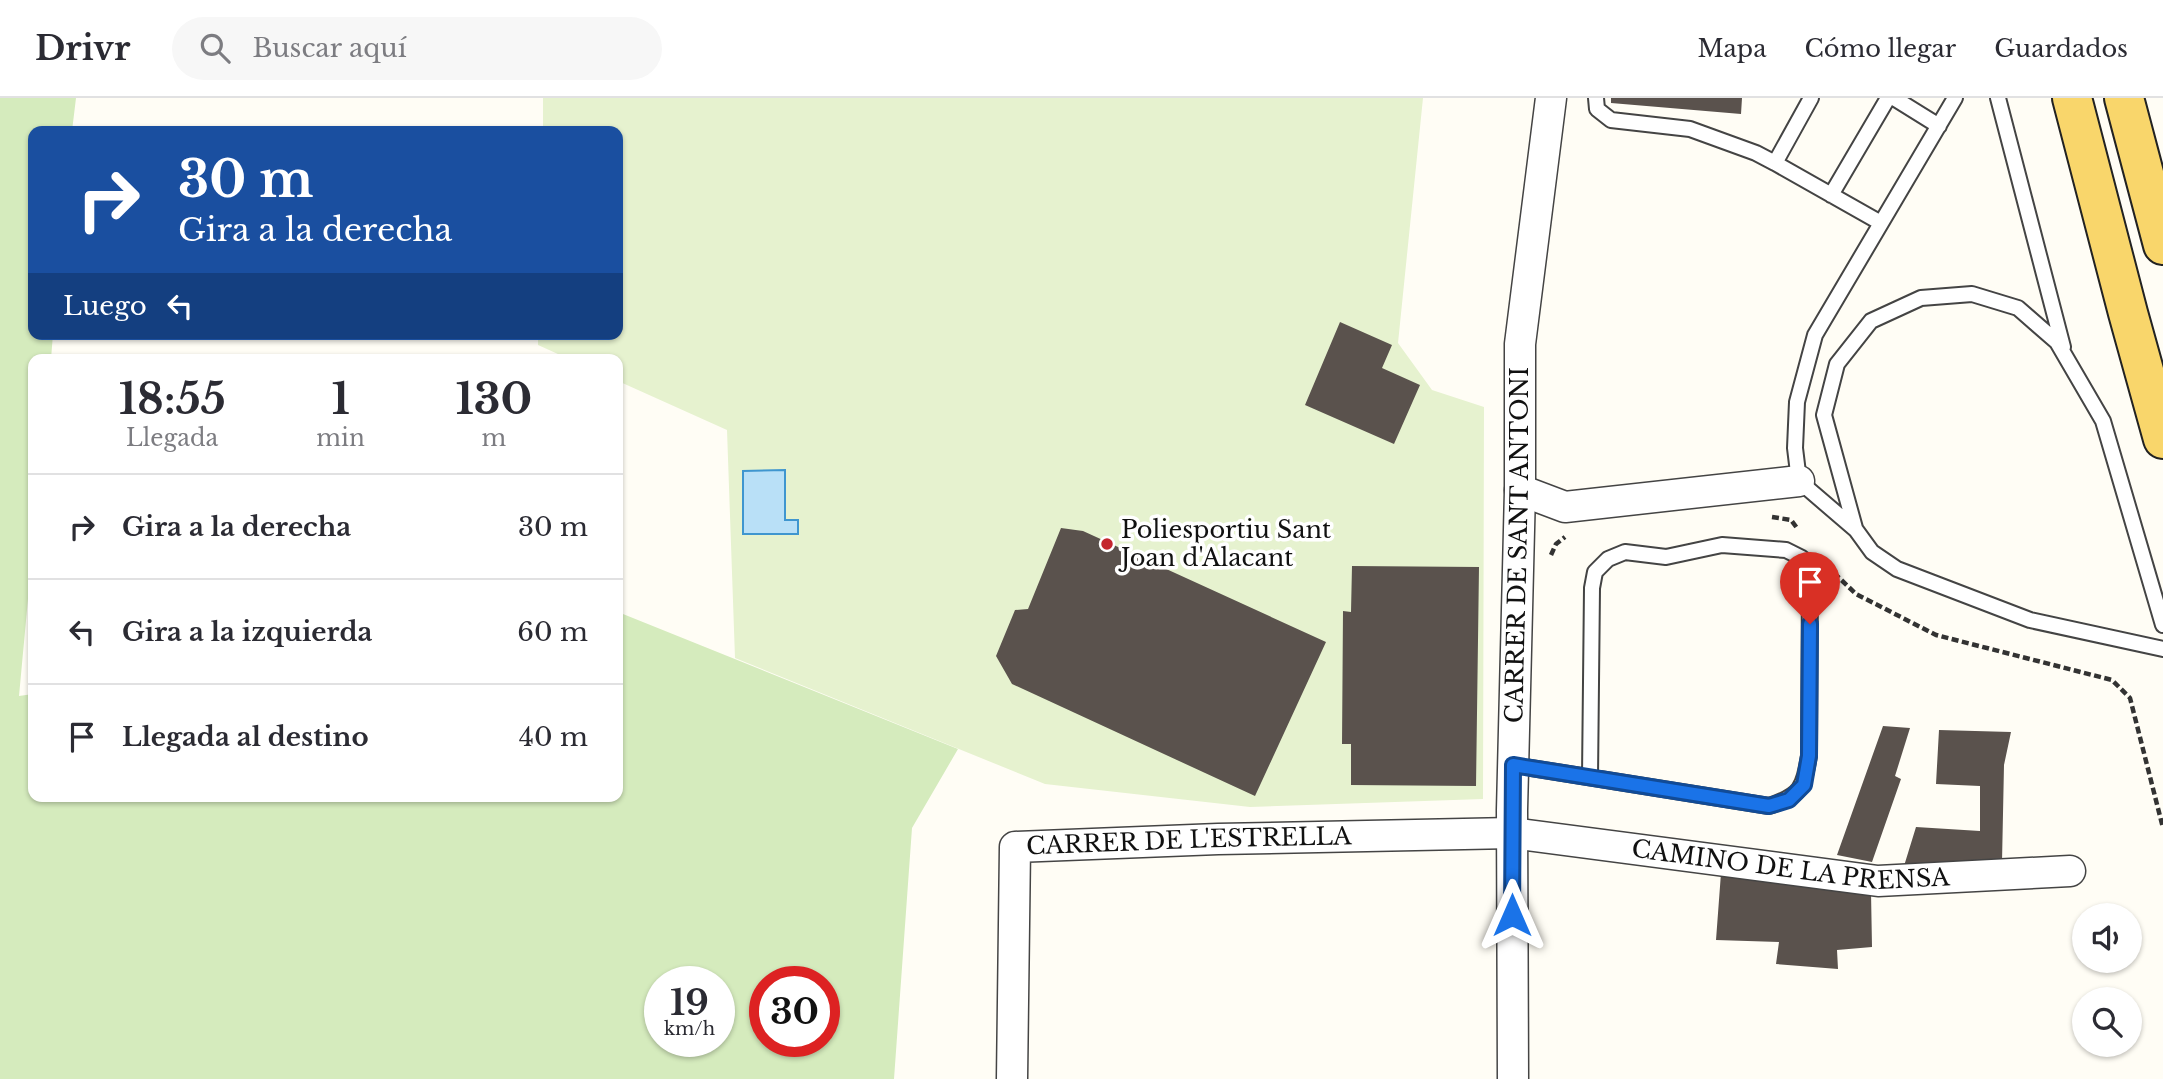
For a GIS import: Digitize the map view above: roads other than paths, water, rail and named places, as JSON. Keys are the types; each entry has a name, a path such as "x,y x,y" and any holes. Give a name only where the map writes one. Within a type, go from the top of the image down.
{"main road":[{"path":"2073,98 2163,439"},
{"path":"2124,98 2163,245"}],"street":[{"name":"CARRER DE SANT ANTONI","path":"1513,1079 1512,833 1520,490 1520,344 1552,98"},
{"path":"1520,490 1565,507 1800,481"},
{"name":"CAMINO DE LA PRENSA","path":"1512,833 1878,881 2070,871"},
{"name":"CARRER DE L'ESTRELLA","path":"1012,1079 1015,847 1218,839 1512,833"}],"lane":[{"path":"1596,98 1597,109 1611,120 1690,129 1756,153 1881,223"},
{"path":"1775,163 1811,98"},
{"path":"1831,195 1888,98"},
{"path":"1894,98 1939,125"},
{"path":"1955,98 1815,335 1797,401 1796,447 1800,481 1856,530 1872,552 1897,569 2030,620 2163,649"},
{"path":"1998,98 2066,358"},
{"path":"1856,530 1824,415 1837,364 1871,321 1921,298 1972,294 2018,308 2057,342 2102,421 2163,625"},
{"path":"1513,765 1590,778 1769,806 1789,800 1804,785 1809,756 1810,577 1802,558 1786,550 1722,545 1666,557 1625,552 1608,559 1595,572 1592,589 1590,778"}],"water":[{"path":"785,470 785,520 798,520 798,534 743,534 743,471"}],"place":[{"name":"Poliesportiu Sant Joan d'Alacant","path":"1107,544"}]}
